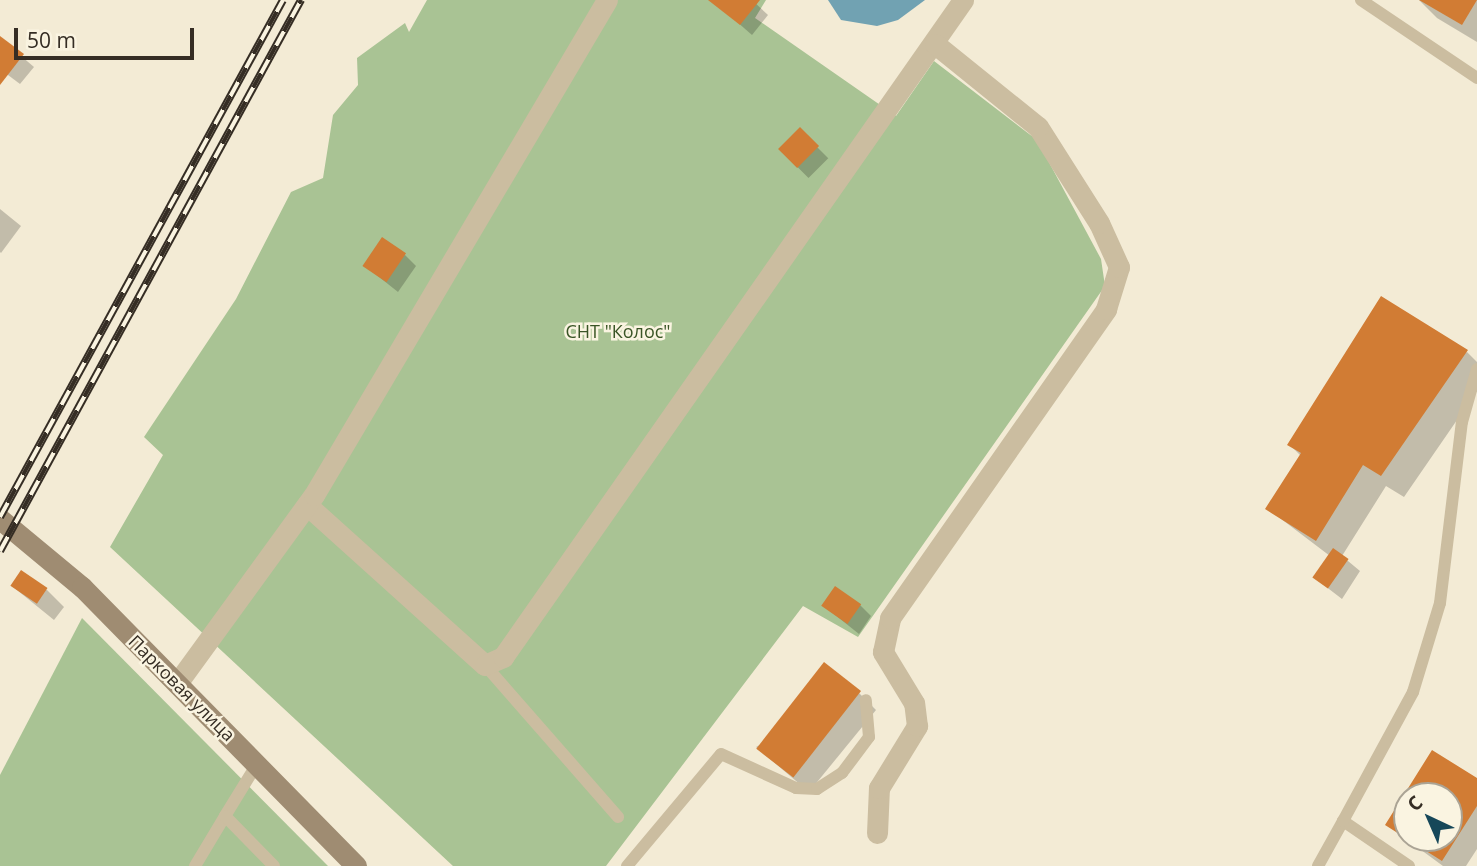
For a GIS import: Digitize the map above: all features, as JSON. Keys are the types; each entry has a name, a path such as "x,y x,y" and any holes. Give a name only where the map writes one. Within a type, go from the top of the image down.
{"street":[{"path":"177,682 307,505 607,0"},
{"path":"307,505 485,665 503,657 935,44 963,0"},
{"path":"877,833 878,788 917,726 914,703 883,652 890,618 1106,309 1119,267 1099,223 1038,127 935,44"},
{"name":"Парковая улица","path":"0,519 82,587 356,866"}],"lane":[{"path":"1361,0 1477,78"},
{"path":"1318,866 1413,692 1440,603 1462,422 1477,369"},
{"path":"485,665 618,817"},
{"path":"627,866 720,754 796,788 817,789 842,773 869,737 866,700"},
{"path":"195,866 257,764"},
{"path":"225,816 274,866"},
{"path":"1343,821 1409,866"}],"green space":[{"name":"СНТ \"Колос\"","path":"427,0 766,0 755,18 896,116 934,61 1037,140 1101,259 1105,286 858,637 803,606 606,866 453,866 110,547 163,455 144,437 236,299 291,192 323,178 333,115 358,85 357,58 405,23 409,32"},
{"path":"82,618 328,866 0,866 0,775"}],"water":[{"path":"828,0 925,0 898,20 877,26 841,20"}],"building":[{"path":"708,0 760,0 740,25"},
{"path":"1419,0 1477,0 1462,25"},
{"path":"0,36 24,54 0,85"},
{"path":"800,127 819,146 797,168 778,149"},
{"path":"382,237 406,253 386,282 362,266"},
{"path":"1381,296 1468,350 1381,476 1363,465 1316,541 1265,509 1301,453 1287,445"},
{"path":"1333,548 1349,559 1328,588 1312,577"},
{"path":"21,570 48,588 37,604 10,586"},
{"path":"835,586 861,604 847,624 821,606"},
{"path":"824,662 861,691 793,778 756,749"},
{"path":"1432,750 1477,778 1477,806 1463,828 1463,782 1412,782"},
{"path":"1393,812 1393,830 1385,825"},
{"path":"1428,852 1448,852 1442,861"}],"railway":[{"path":"0,517 283,0"},
{"path":"0,551 301,0"}]}
